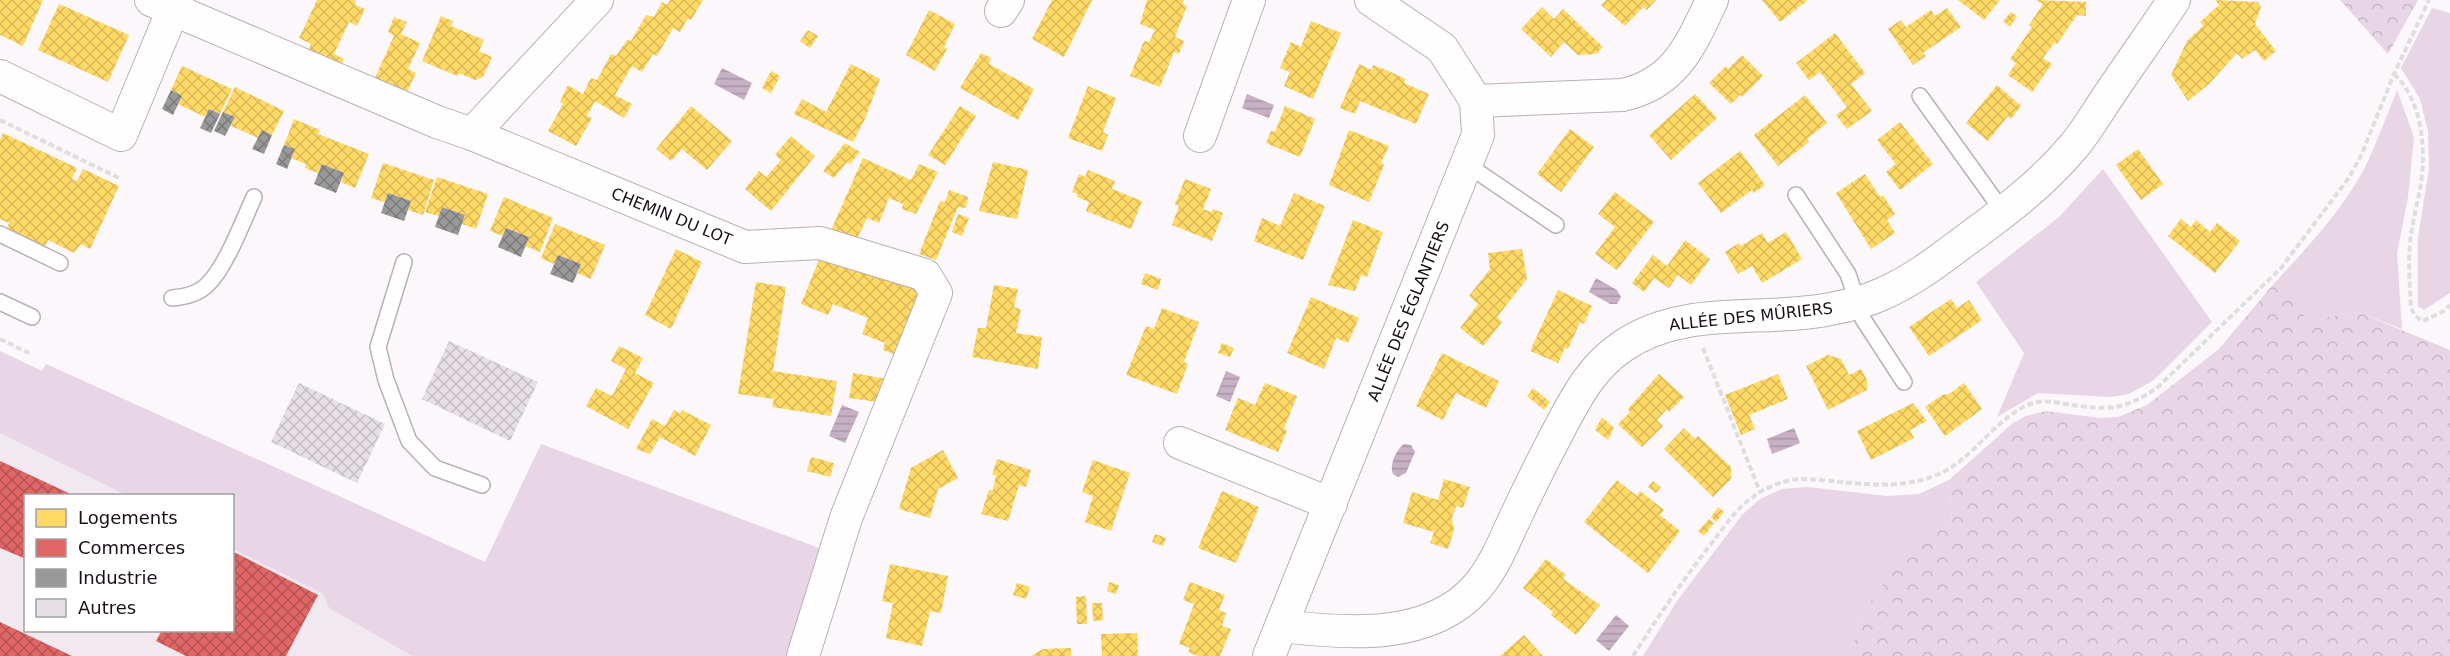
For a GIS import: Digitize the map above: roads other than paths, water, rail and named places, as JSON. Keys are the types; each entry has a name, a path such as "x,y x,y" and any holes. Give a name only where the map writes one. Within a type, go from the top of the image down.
{"street":[{"path":"472,134 597,0"},
{"path":"1200,136 1249,0"},
{"name":"ALLÉE DES ÉGLANTIERS","path":"1269,656 1478,135 1476,101 1442,48 1371,0"},
{"path":"1476,101 1622,95 1642,90 1670,72 1683,56 1712,0"},
{"name":"ALLÉE DES MÛRIERS","path":"1282,626 1325,632 1407,628 1432,619 1465,599 1481,581 1496,558 1542,460 1591,374 1622,346 1642,334 1674,323 1697,319 1830,309 1881,295 1916,275 2004,213 2055,168 2076,143 2174,0"},
{"path":"1,80 121,135 167,3"},
{"name":"CHEMIN DU LOT","path":"167,3 437,122 472,134 745,247 820,243 926,275 936,292 846,518 803,656"},
{"path":"1180,443 1331,504"}],"lane":[{"path":"1920,96 2004,213"},
{"path":"1466,164 1556,225"},
{"path":"1796,195 1848,274 1863,320 1904,382"},
{"path":"172,298 188,297 207,285 225,259 254,197"},
{"path":"0,234 60,263"},
{"path":"404,262 378,347 386,380 409,441 435,468 482,485"},
{"path":"0,302 32,317"}]}
